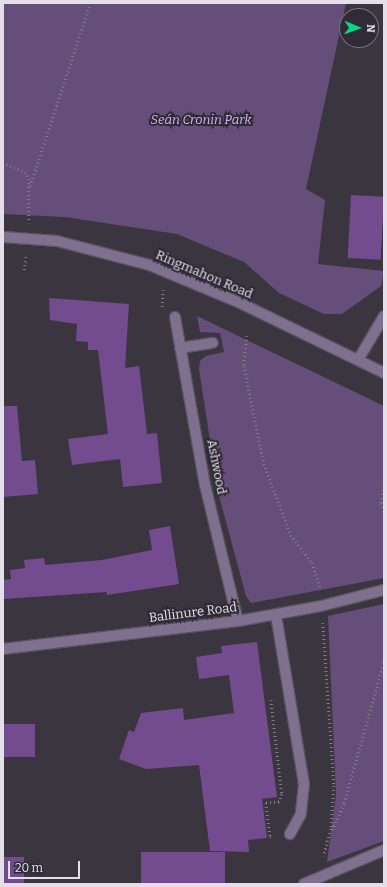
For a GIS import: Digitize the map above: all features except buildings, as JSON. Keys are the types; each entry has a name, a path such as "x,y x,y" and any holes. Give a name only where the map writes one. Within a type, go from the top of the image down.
{"street":[{"name":"Ringmahon Road","path":"3,237 28,237 104,251 168,272 384,373"},
{"path":"358,360 384,316"},
{"name":"Ashwood","path":"175,317 206,484 238,621"},
{"path":"180,348 213,343"},
{"name":"Ballinure Road","path":"3,649 238,621 321,606 384,590"},
{"path":"276,615 304,784 301,814 290,834"},
{"path":"304,884 384,850"}],"path":[{"path":"24,270 28,237 30,186 90,3"},
{"path":"3,163 24,172 30,186"},
{"path":"247,336 244,366 264,464 291,535 312,563 322,592"},
{"path":"384,486 381,502 384,511"},
{"path":"321,606 334,786 329,834 323,863 325,874"},
{"path":"329,834 344,803 384,661"},
{"path":"270,694 282,794 278,802 266,803 270,837 290,834"}],"green space":[{"name":"Seán Cronin Park","path":"3,3 346,3 345,8 339,8 339,36 306,189 325,200 318,264 384,271 381,286 342,314 324,314 279,293 244,262 177,234 65,217 3,214"},
{"path":"197,316 384,406 384,578 251,603 246,596 218,492 199,369 200,361 206,356 224,352 220,333 200,332"},
{"path":"384,604 384,841 327,862 336,794 328,616"}]}
